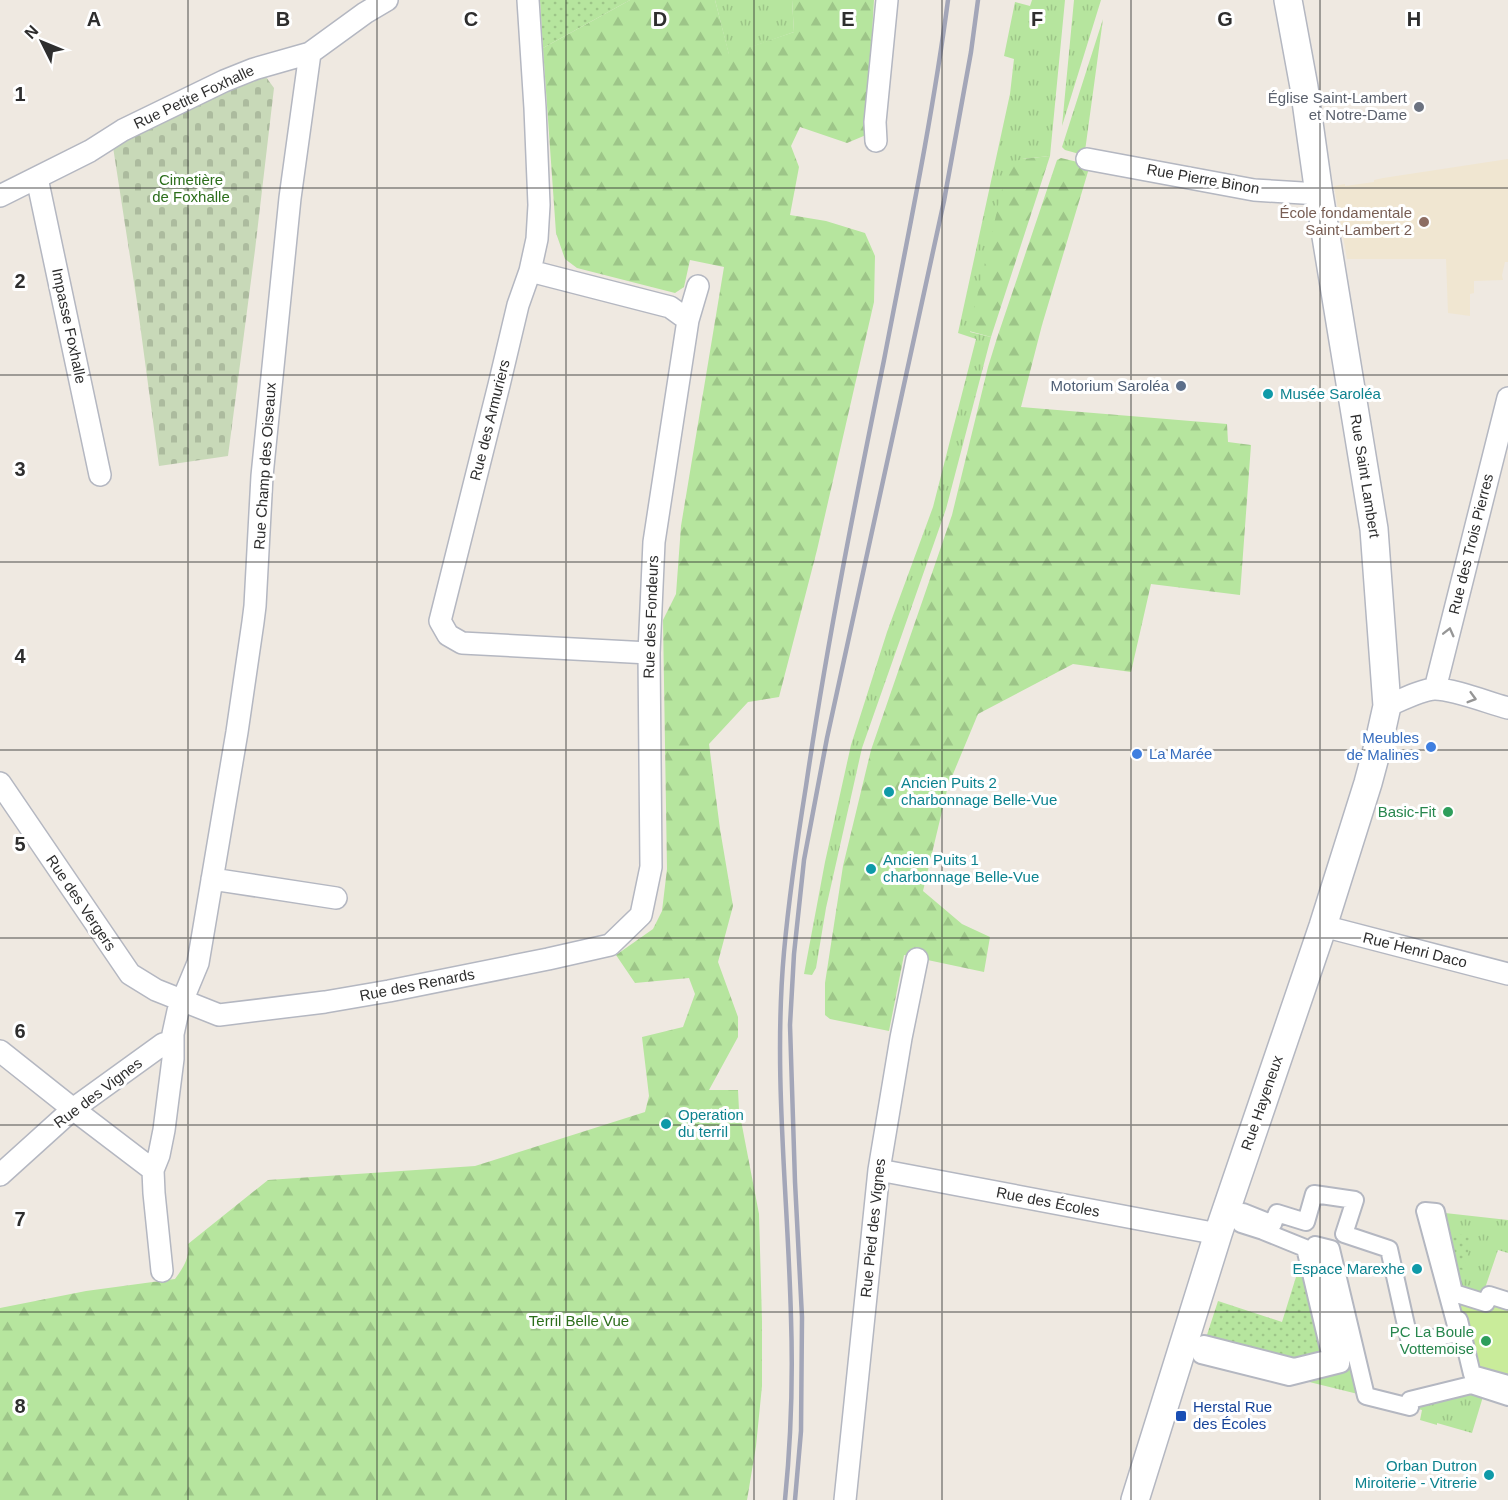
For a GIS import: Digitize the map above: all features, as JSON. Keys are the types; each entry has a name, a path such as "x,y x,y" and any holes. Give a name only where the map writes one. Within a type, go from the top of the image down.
{"street":[{"name":"Rue Petite Foxhalle","path":"0,196 90,151 123,130 224,81 254,69 310,53 387,0"},
{"name":"Rue des Armuriers","path":"528,0 539,206 537,239 530,271 518,305 440,621 448,635 462,643 649,653"},
{"path":"876,141 875,122 886,0"},
{"name":"Rue Saint Lambert","path":"1288,0 1304,87 1319,194 1374,529 1386,706"},
{"name":"Rue Champ des Oiseaux","path":"162,1271 153,1170 159,1155 164,1130 173,1059 173,1034 178,1011 198,963 237,732 255,606 262,476 290,198 310,53"},
{"name":"Rue Pierre Binon","path":"1087,159 1254,190 1319,194"},
{"name":"Impasse Foxhalle","path":"37,178 100,475"},
{"path":"530,271 670,307 688,320"},
{"name":"Rue des Fondeurs","path":"641,915 651,867 649,653 654,542 688,320 698,286"},
{"name":"Rue des Trois Pierres","path":"1435,689 1508,399"},
{"path":"1386,706 1435,689 1508,708"},
{"name":"Rue Hayeneux","path":"1135,1500 1218,1234 1323,926 1368,783 1386,706"},
{"name":"Rue des Vergers","path":"0,783 130,974 156,990 182,1001"},
{"path":"212,879 336,898"},
{"name":"Rue des Renards","path":"182,1001 219,1015 325,1002 389,991 610,945 641,915"},
{"name":"Rue Henri Daco","path":"1323,926 1508,974"},
{"name":"Rue Pied des Vignes","path":"845,1500 879,1170 917,958"},
{"name":"Rue des Vignes","path":"0,1175 73,1109 163,1044 173,1041"},
{"path":"0,1051 153,1170"},
{"name":"Rue des Écoles","path":"879,1170 1218,1234"},
{"path":"1508,1301 1489,1295 1486,1303 1454,1293 1436,1212 1425,1211 1458,1333 1410,1343 1389,1249 1344,1234 1354,1200 1314,1194 1306,1222 1277,1213 1273,1224 1243,1212 1241,1224 1305,1248 1331,1358 1294,1367 1204,1344 1201,1355 1289,1377 1341,1364 1342,1354 1315,1245 1331,1249 1366,1396 1410,1407 1410,1400 1471,1385 1508,1397"},
{"path":"1508,1309 1492,1304 1490,1309 1454,1298 1473,1374 1508,1384"}],"shaded area":[{"name":"École fondamentale Saint-Lambert 2","path":"1508,159 1508,262 1505,262 1503,280 1474,281 1474,293 1470,294 1470,316 1448,313 1446,259 1347,259 1334,186 1374,182 1374,180 1383,178"}],"green space":[{"path":"540,0 630,0 543,48"},
{"name":"Terril Belle Vue","path":"630,0 715,0 729,54 794,32 792,0 874,0 866,135 847,143 800,127 791,146 799,167 790,215 826,221 865,233 875,256 874,302 817,550 779,697 748,702 709,744 733,906 718,962 738,1017 738,1037 709,1090 738,1090 739,1110 759,1214 762,1386 756,1446 747,1500 0,1500 0,1308 86,1291 175,1279 187,1258 188,1244 268,1180 475,1166 645,1112 649,1096 642,1037 683,1027 695,994 689,978 635,983 616,955 653,929 662,911 667,869 663,620 676,594 681,526 724,267 690,260 684,287 675,293 577,268 565,259 556,233 543,48"},
{"path":"715,0 792,0 794,32 729,55"},
{"path":"1032,0 1065,0 1050,156 1022,159 970,332 991,337 946,509 862,748 826,908 816,968 812,975 804,974 825,862 851,745 887,632 933,507 976,339 958,333 1010,94 1014,59 1004,56 1015,2 1030,6"},
{"path":"1074,0 1101,0 1062,126"},
{"path":"1103,19 1085,151 1083,155 1062,147"},
{"name":"Cimetière de Foxhalle","path":"263,73 274,88 228,456 159,466 113,147"},
{"path":"1050,156 991,337 969,331 1008,164 1022,159"},
{"path":"1061,158 1090,165 1042,325 1021,407 1227,424 1228,442 1251,445 1240,595 1151,584 1131,672 1073,664 978,714 948,786 923,891 962,924 990,937 984,972 904,955 889,1031 830,1019 825,1015 825,983 843,866 871,750 952,515 997,338 1057,160"},
{"path":"1436,1212 1508,1220 1508,1253 1498,1250 1483,1294 1454,1293"},
{"path":"1439,1227 1472,1238 1463,1270 1448,1267"},
{"path":"1305,1248 1331,1358 1294,1367 1204,1344 1218,1301 1282,1322"},
{"name":"PC La Boule Vottemoise","path":"1454,1298 1508,1309 1508,1384 1473,1374"},
{"path":"1359,1366 1366,1396 1289,1377 1343,1371"},
{"path":"1485,1390 1472,1433 1420,1420 1422,1410 1410,1407"}],"railway":[{"path":"785,1500 792,1363 780,1044 786,931 796,849 823,679 919,180 948,0"},
{"path":"795,1500 801,1431 802,1317 790,1025 794,954 804,860 827,738 944,201 978,0"}],"place":[{"name":"Église Saint-Lambert et Notre-Dame","path":"1419,107"},
{"name":"École fondamentale Saint-Lambert 2","path":"1424,222"},
{"name":"Motorium Saroléa","path":"1181,386"},
{"name":"Musée Saroléa","path":"1268,394"},
{"name":"Meubles de Malines","path":"1431,747"},
{"name":"La Marée","path":"1137,754"},
{"name":"Ancien Puits 2 charbonnage Belle-Vue","path":"889,792"},
{"name":"Basic-Fit","path":"1448,812"},
{"name":"Ancien Puits 1 charbonnage Belle-Vue","path":"871,869"},
{"name":"Operation du terril","path":"666,1124"},
{"name":"Espace Marexhe","path":"1417,1269"},
{"name":"PC La Boule Vottemoise","path":"1486,1341"},
{"name":"Herstal Rue des Écoles","path":"1181,1416"},
{"name":"Orban Dutron Miroiterie - Vitrerie","path":"1489,1475"}]}
